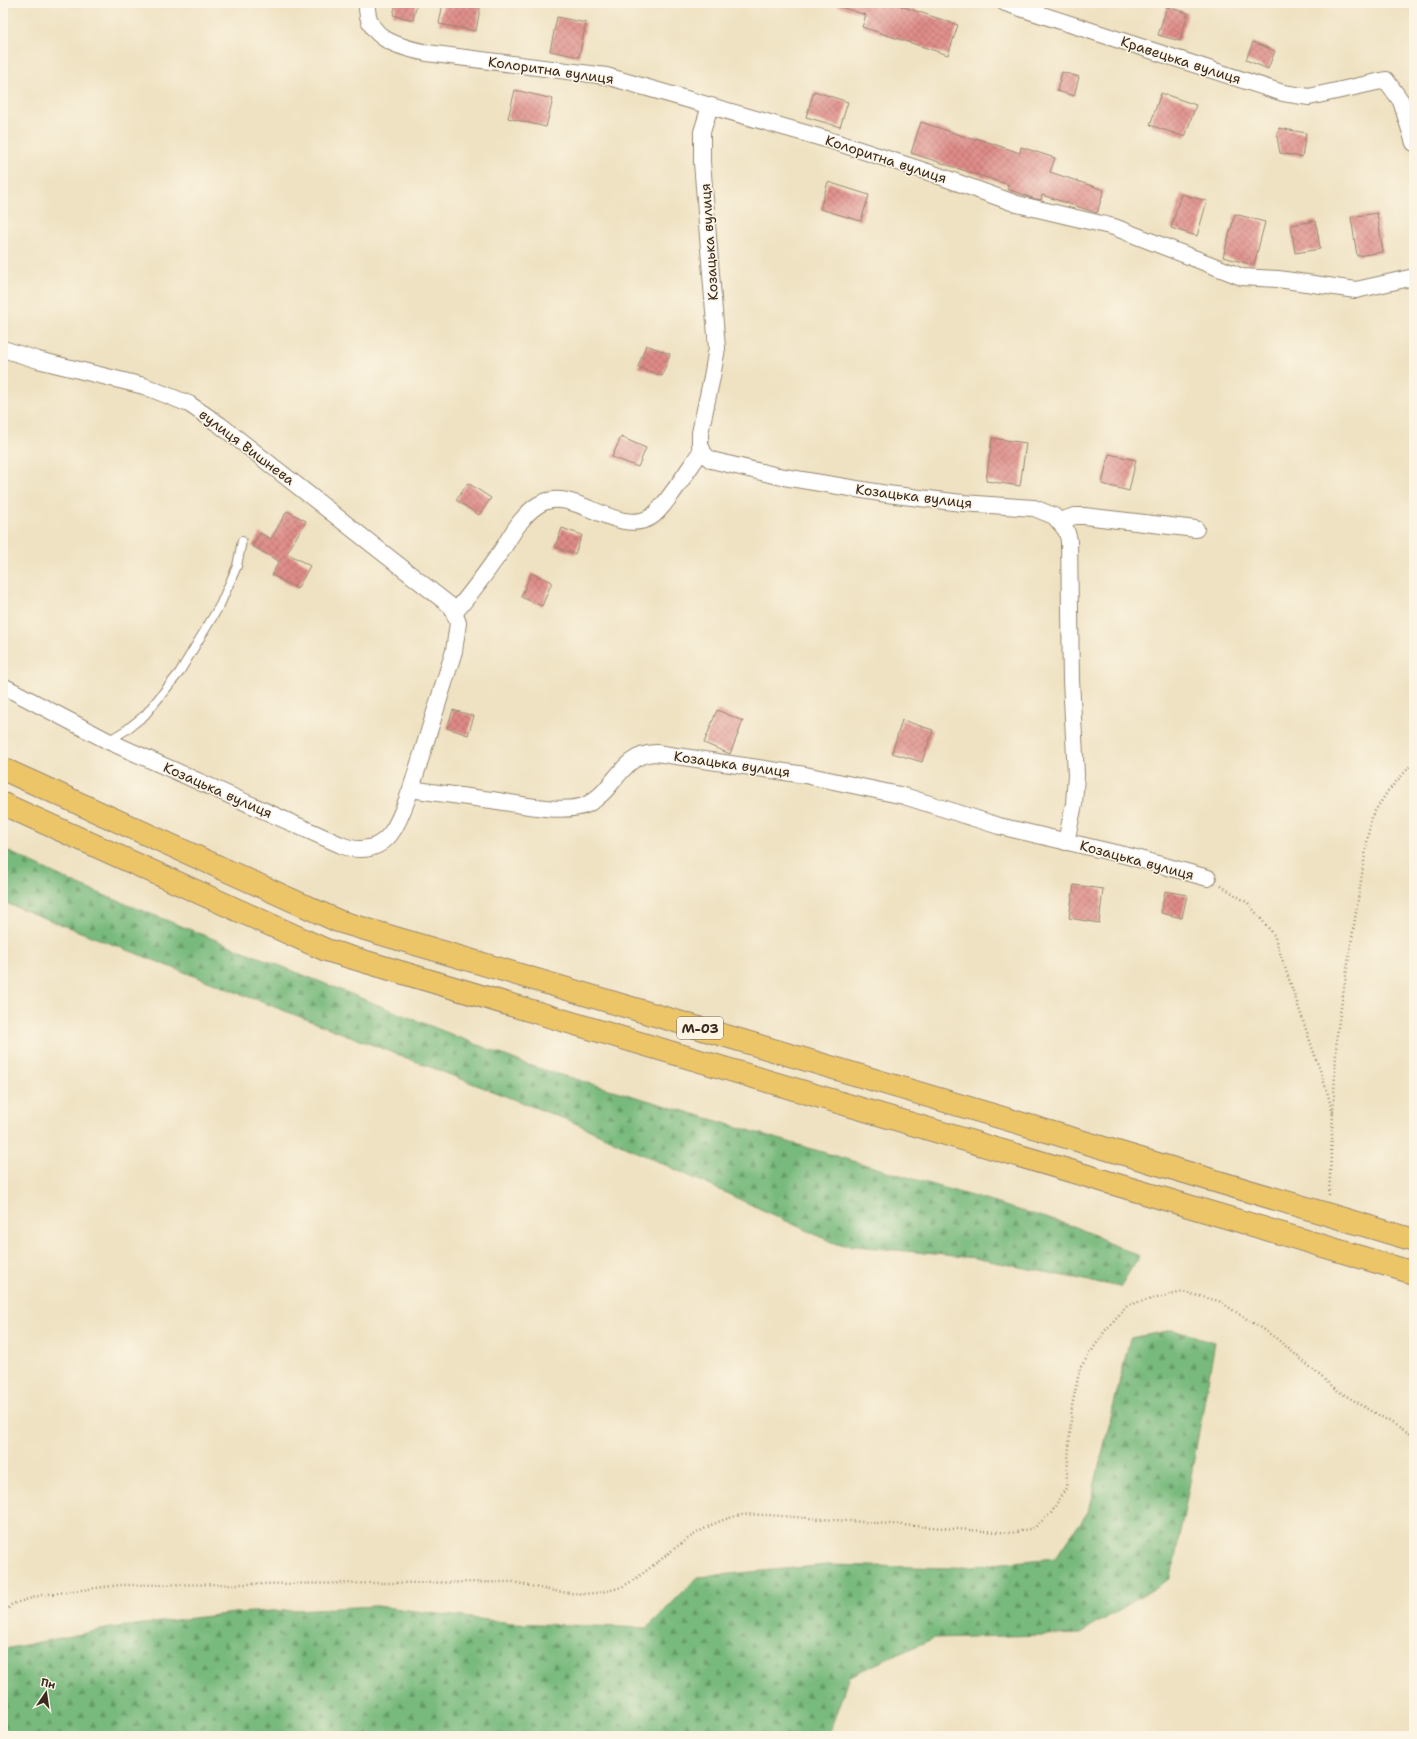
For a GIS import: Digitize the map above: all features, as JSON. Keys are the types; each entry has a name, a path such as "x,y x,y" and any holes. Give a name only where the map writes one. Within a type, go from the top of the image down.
{"highway":[{"name":"М-03","path":"3,769 338,921 1414,1240"},
{"name":"М-03","path":"3,804 326,950 1414,1273"}],"street":[{"name":"Кравецька вулиця","path":"1005,3 1283,94 1309,97 1386,80 1401,101 1414,143"},
{"name":"Колоритна вулиця","path":"367,9 375,30 387,40 401,48 427,53 606,76 844,145 931,173 1017,204 1114,227 1242,277 1278,279 1356,290 1414,277"},
{"name":"Козацька вулиця","path":"710,106 702,132 702,162 717,348 700,433 700,445 702,450 711,460 778,476 886,494 962,503 1034,508 1054,516 1059,521 1066,530 1069,540 1071,680 1076,775 1074,804 1066,842"},
{"name":"вулиця Вишнева","path":"3,349 38,360 144,386 189,404 220,425 425,584 452,607 454,613"},
{"path":"454,613 472,592 525,516 539,504 556,500 570,501 628,522 640,521 651,517 660,509 702,450"},
{"path":"1059,521 1075,516 1084,516 1196,529"},
{"name":"Козацька вулиця","path":"3,686 108,741 341,845 359,849 377,846 390,837 411,789 454,651 458,623 454,613"},
{"name":"Козацька вулиця","path":"411,789 546,808 575,808 588,804 605,792 621,771 634,759 645,754 656,753 805,775 896,795 999,826 1208,878"}],"lane":[{"path":"108,741 126,730 146,714 179,673 220,606 237,566 242,541"}],"path":[{"path":"1329,1215 1337,1033 1371,817 1388,791 1414,762"},
{"path":"1208,878 1248,903 1274,935 1327,1091 1333,1114"},
{"path":"3,1614 12,1604 42,1595 120,1585 513,1582 563,1593 592,1594 620,1588 647,1571 694,1534 717,1522 742,1515 768,1515 1011,1533 1034,1528 1051,1513 1066,1488 1072,1406 1080,1368 1105,1331 1127,1306 1182,1292 1219,1301 1276,1338 1338,1391 1414,1436"}],"green space":[{"path":"3,849 81,886 528,1065 1076,1227 1139,1256 1120,1287 975,1258 836,1244 575,1123 3,902"},
{"path":"1173,1330 1215,1342 1171,1578 1080,1634 934,1638 849,1676 828,1736 3,1736 3,1653 5,1649 111,1628 234,1613 376,1606 511,1623 647,1628 698,1577 827,1565 953,1568 1055,1558 1088,1512 1130,1338"}],"building":[{"path":"396,3 417,3 413,20 393,15"},
{"path":"443,3 481,3 476,31 439,24"},
{"path":"839,3 902,3 901,6 958,25 948,55 862,27 866,15 838,6"},
{"path":"1167,7 1188,13 1180,41 1158,35"},
{"path":"557,17 586,23 579,57 550,51"},
{"path":"1253,42 1275,51 1268,69 1246,60"},
{"path":"1062,72 1079,77 1074,96 1057,91"},
{"path":"515,90 553,99 546,127 508,118"},
{"path":"814,91 848,102 840,127 806,117"},
{"path":"1161,93 1196,105 1185,137 1150,125"},
{"path":"921,122 1020,153 1021,147 1055,158 1050,172 1104,190 1097,213 1042,195 1041,200 1035,199 1007,189 1009,185 911,153"},
{"path":"1279,128 1306,133 1302,157 1280,153 1277,137"},
{"path":"828,182 869,195 861,221 820,209"},
{"path":"1181,194 1207,201 1197,236 1171,228"},
{"path":"1377,213 1383,252 1357,256 1351,217"},
{"path":"1235,214 1265,222 1254,265 1223,257"},
{"path":"1316,221 1320,249 1295,253 1291,225"},
{"path":"646,345 670,354 662,376 638,367"},
{"path":"621,437 646,448 638,467 612,457"},
{"path":"992,438 1026,443 1020,486 986,481"},
{"path":"1109,454 1136,460 1129,491 1102,484"},
{"path":"468,483 491,498 479,515 456,500"},
{"path":"287,511 306,521 287,553 310,566 297,589 272,575 279,561 252,546 260,533 271,539"},
{"path":"562,528 582,535 575,554 555,547"},
{"path":"531,573 552,582 542,606 521,597"},
{"path":"453,710 474,716 468,735 447,728"},
{"path":"717,710 743,721 730,754 704,743"},
{"path":"902,720 933,730 922,762 892,753"},
{"path":"1074,885 1103,889 1099,923 1069,918"},
{"path":"1165,891 1187,895 1182,918 1161,913"}]}
